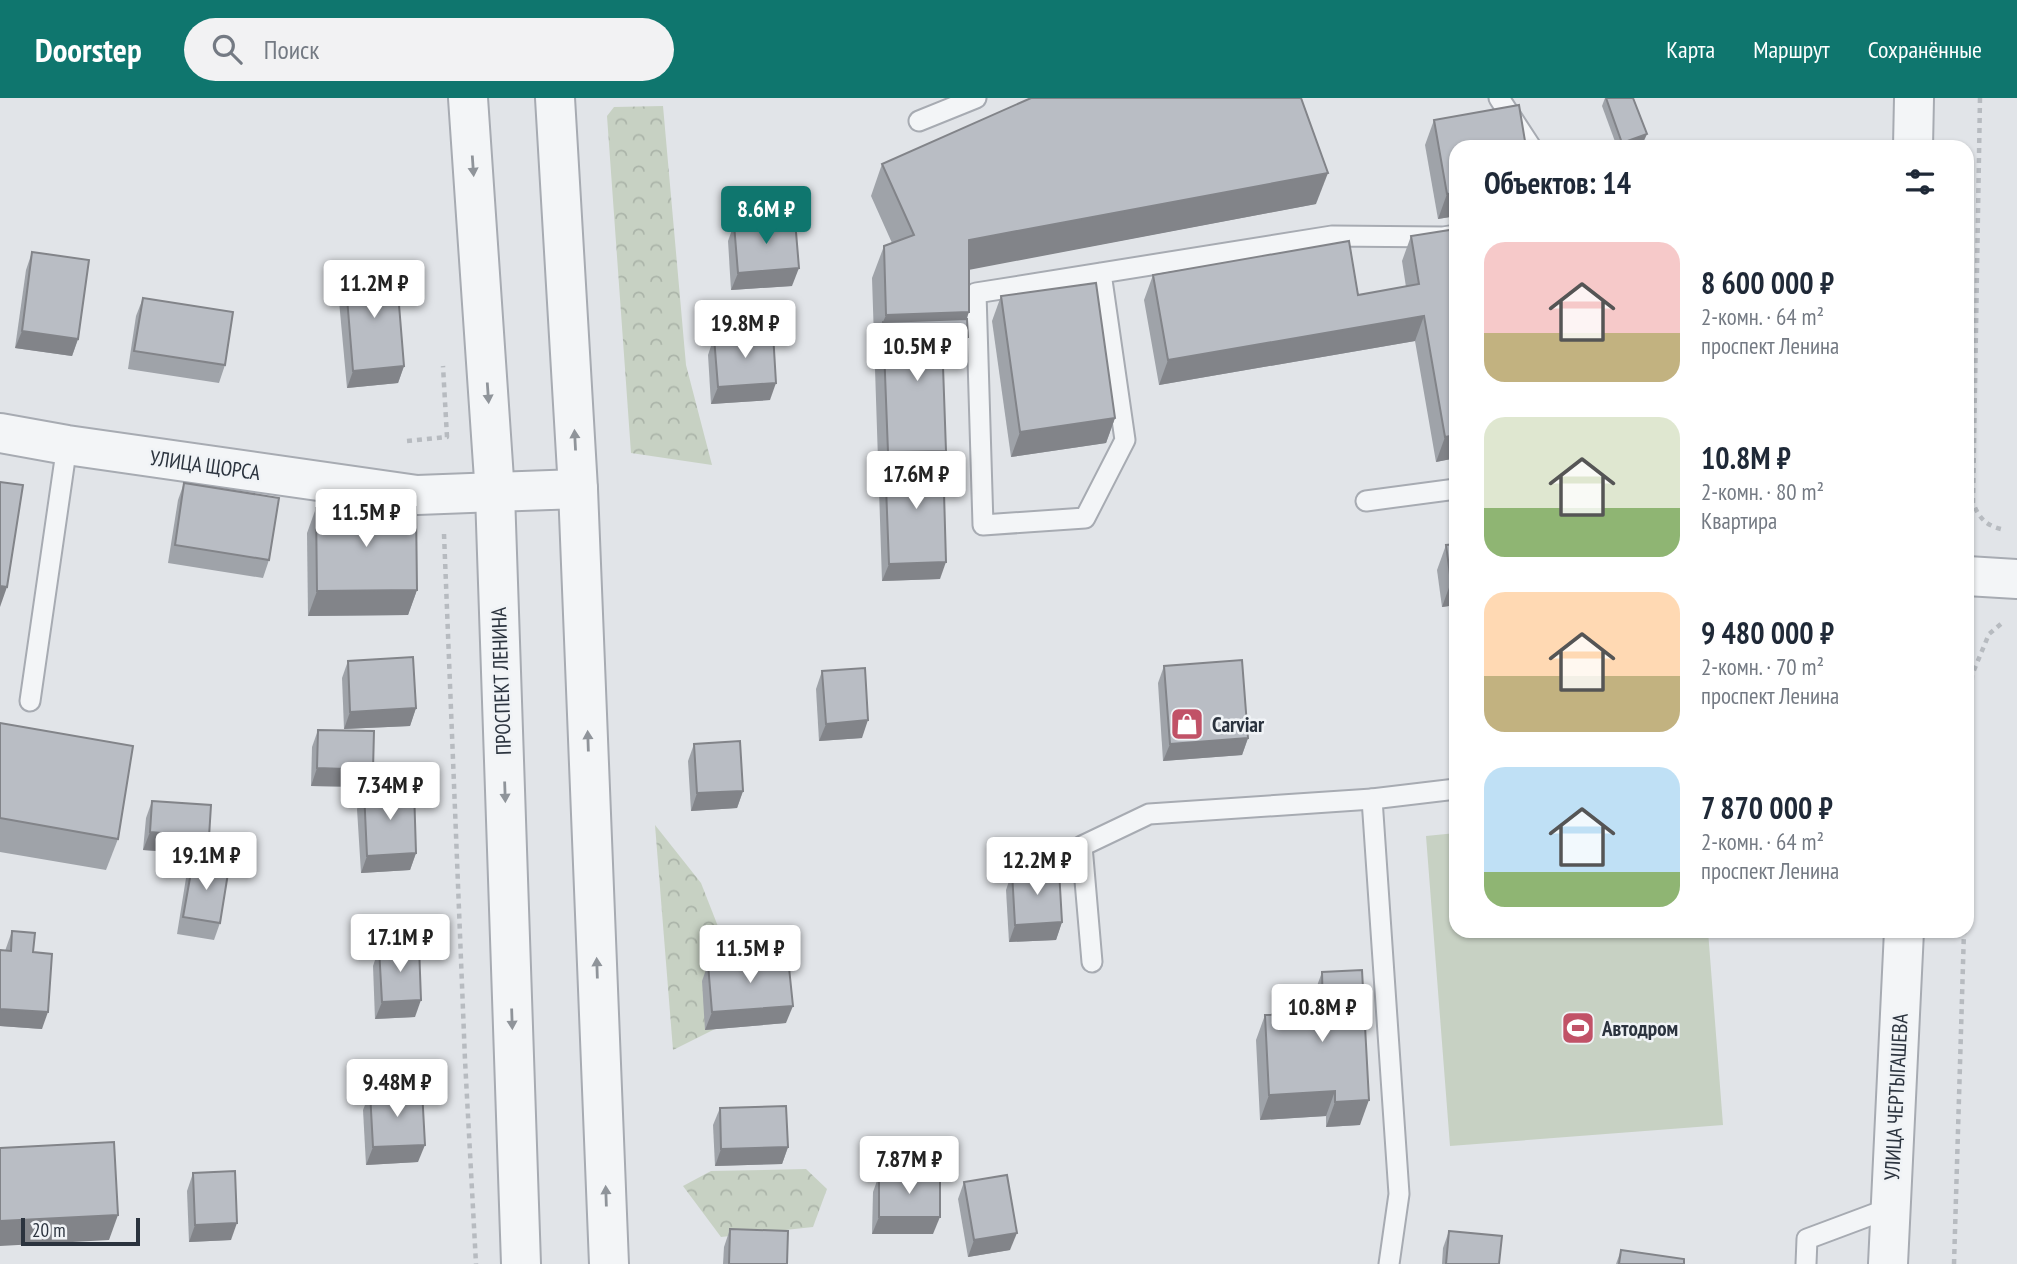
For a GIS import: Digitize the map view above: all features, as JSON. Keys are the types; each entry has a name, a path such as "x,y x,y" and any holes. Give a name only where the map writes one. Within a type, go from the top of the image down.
{"street":[{"name":"ПРОСПЕКТ ЛЕНИНА","path":"468,98 495,494 521,1264"},
{"path":"555,98 578,489 609,1264"},
{"path":"1913,140 1914,98"},
{"name":"УЛИЦА ЩОРСА","path":"0,433 417,495 578,489"},
{"path":"1974,576 2017,579"},
{"name":"УЛИЦА ЧЕРТЫГАШЕВА","path":"1888,1264 1904,938"}],"lane":[{"path":"919,121 976,98"},
{"path":"1499,98 1526,140"},
{"path":"1101,274 1125,440 1085,518 983,525 976,293 1332,236 1449,236"},
{"path":"30,701 67,445"},
{"path":"1366,501 1449,490"},
{"path":"1092,962 1082,846 1149,814 1372,799 1449,790"},
{"path":"1372,799 1398,1194 1389,1264"},
{"path":"1806,1264 1807,1240 1890,1208"}],"path":[{"path":"1974,445 1980,98"},
{"path":"407,441 447,437 443,356"},
{"path":"1974,506 1979,518 1990,526 2005,530"},
{"path":"443,529 476,1264"},
{"path":"1974,670 1989,634 2002,623"},
{"path":"1954,1264 1964,938"}],"green space":[{"path":"663,106 686,365 712,465 631,453 607,116 614,107"},
{"path":"655,825 701,883 719,929 719,1027 673,1050"},
{"name":"Автодром","path":"1449,834 1449,938 1709,938 1723,1125 1450,1146 1426,836"},
{"path":"806,1169 827,1189 813,1227 721,1237 683,1186 711,1171"}],"building":[{"path":"1031,98 1301,98 1328,173 969,240 969,312 886,315 884,246 914,235 882,164"},
{"path":"1606,98 1633,98 1647,134 1630,140 1621,140"},
{"path":"1519,105 1525,140 1449,140 1447,194 1434,120"},
{"path":"795,220 799,268 738,273 734,224"},
{"path":"1449,230 1449,436 1445,437 1424,316 1168,360 1153,275 1349,241 1358,295 1419,284 1411,236"},
{"path":"32,252 89,260 78,339 22,331"},
{"path":"396,268 404,366 353,371 345,273"},
{"path":"1096,283 1115,418 1020,432 1001,296"},
{"path":"143,298 233,312 225,365 134,351"},
{"path":"967,319 968,337 942,338 946,451 888,452 883,322"},
{"path":"773,333 776,383 718,387 714,337"},
{"path":"943,458 946,562 889,564 885,460"},
{"path":"0,482 23,485 7,587 0,586"},
{"path":"184,483 279,498 269,560 175,545"},
{"path":"416,507 417,590 317,591 316,508"},
{"path":"1446,545 1449,545 1449,567"},
{"path":"413,657 416,708 350,712 348,661"},
{"path":"1242,660 1248,738 1170,744 1164,666"},
{"path":"865,668 868,720 826,724 822,671"},
{"path":"0,723 133,746 118,839 0,818"},
{"path":"318,730 374,731 373,770 317,768"},
{"path":"740,741 743,791 697,793 694,744"},
{"path":"414,789 416,853 367,856 364,791"},
{"path":"152,801 211,805 209,837 150,832"},
{"path":"193,861 229,867 220,923 183,917"},
{"path":"1059,870 1062,922 1015,925 1012,872"},
{"path":"12,931 35,933 33,952 52,954 48,1012 0,1009 0,950 11,951"},
{"path":"419,946 421,1000 382,1002 379,948"},
{"path":"788,958 793,1006 712,1012 708,964"},
{"path":"1362,970 1369,1100 1335,1102 1335,1091 1269,1095 1265,1015 1323,1012 1322,972"},
{"path":"422,1090 425,1145 373,1147 370,1092"},
{"path":"786,1106 788,1147 721,1149 720,1108"},
{"path":"114,1142 118,1215 0,1221 0,1148"},
{"path":"235,1171 237,1223 195,1225 193,1173"},
{"path":"879,1175 940,1176 940,1217 879,1217"},
{"path":"1007,1175 1017,1233 974,1240 964,1182"},
{"path":"730,1229 788,1231 787,1264 729,1264"},
{"path":"1449,1231 1502,1236 1499,1264 1446,1264"},
{"path":"1621,1250 1684,1259 1684,1264 1619,1264"}],"place":[{"name":"Carviar","path":"1187,724"},
{"name":"Автодром","path":"1578,1028"}]}
